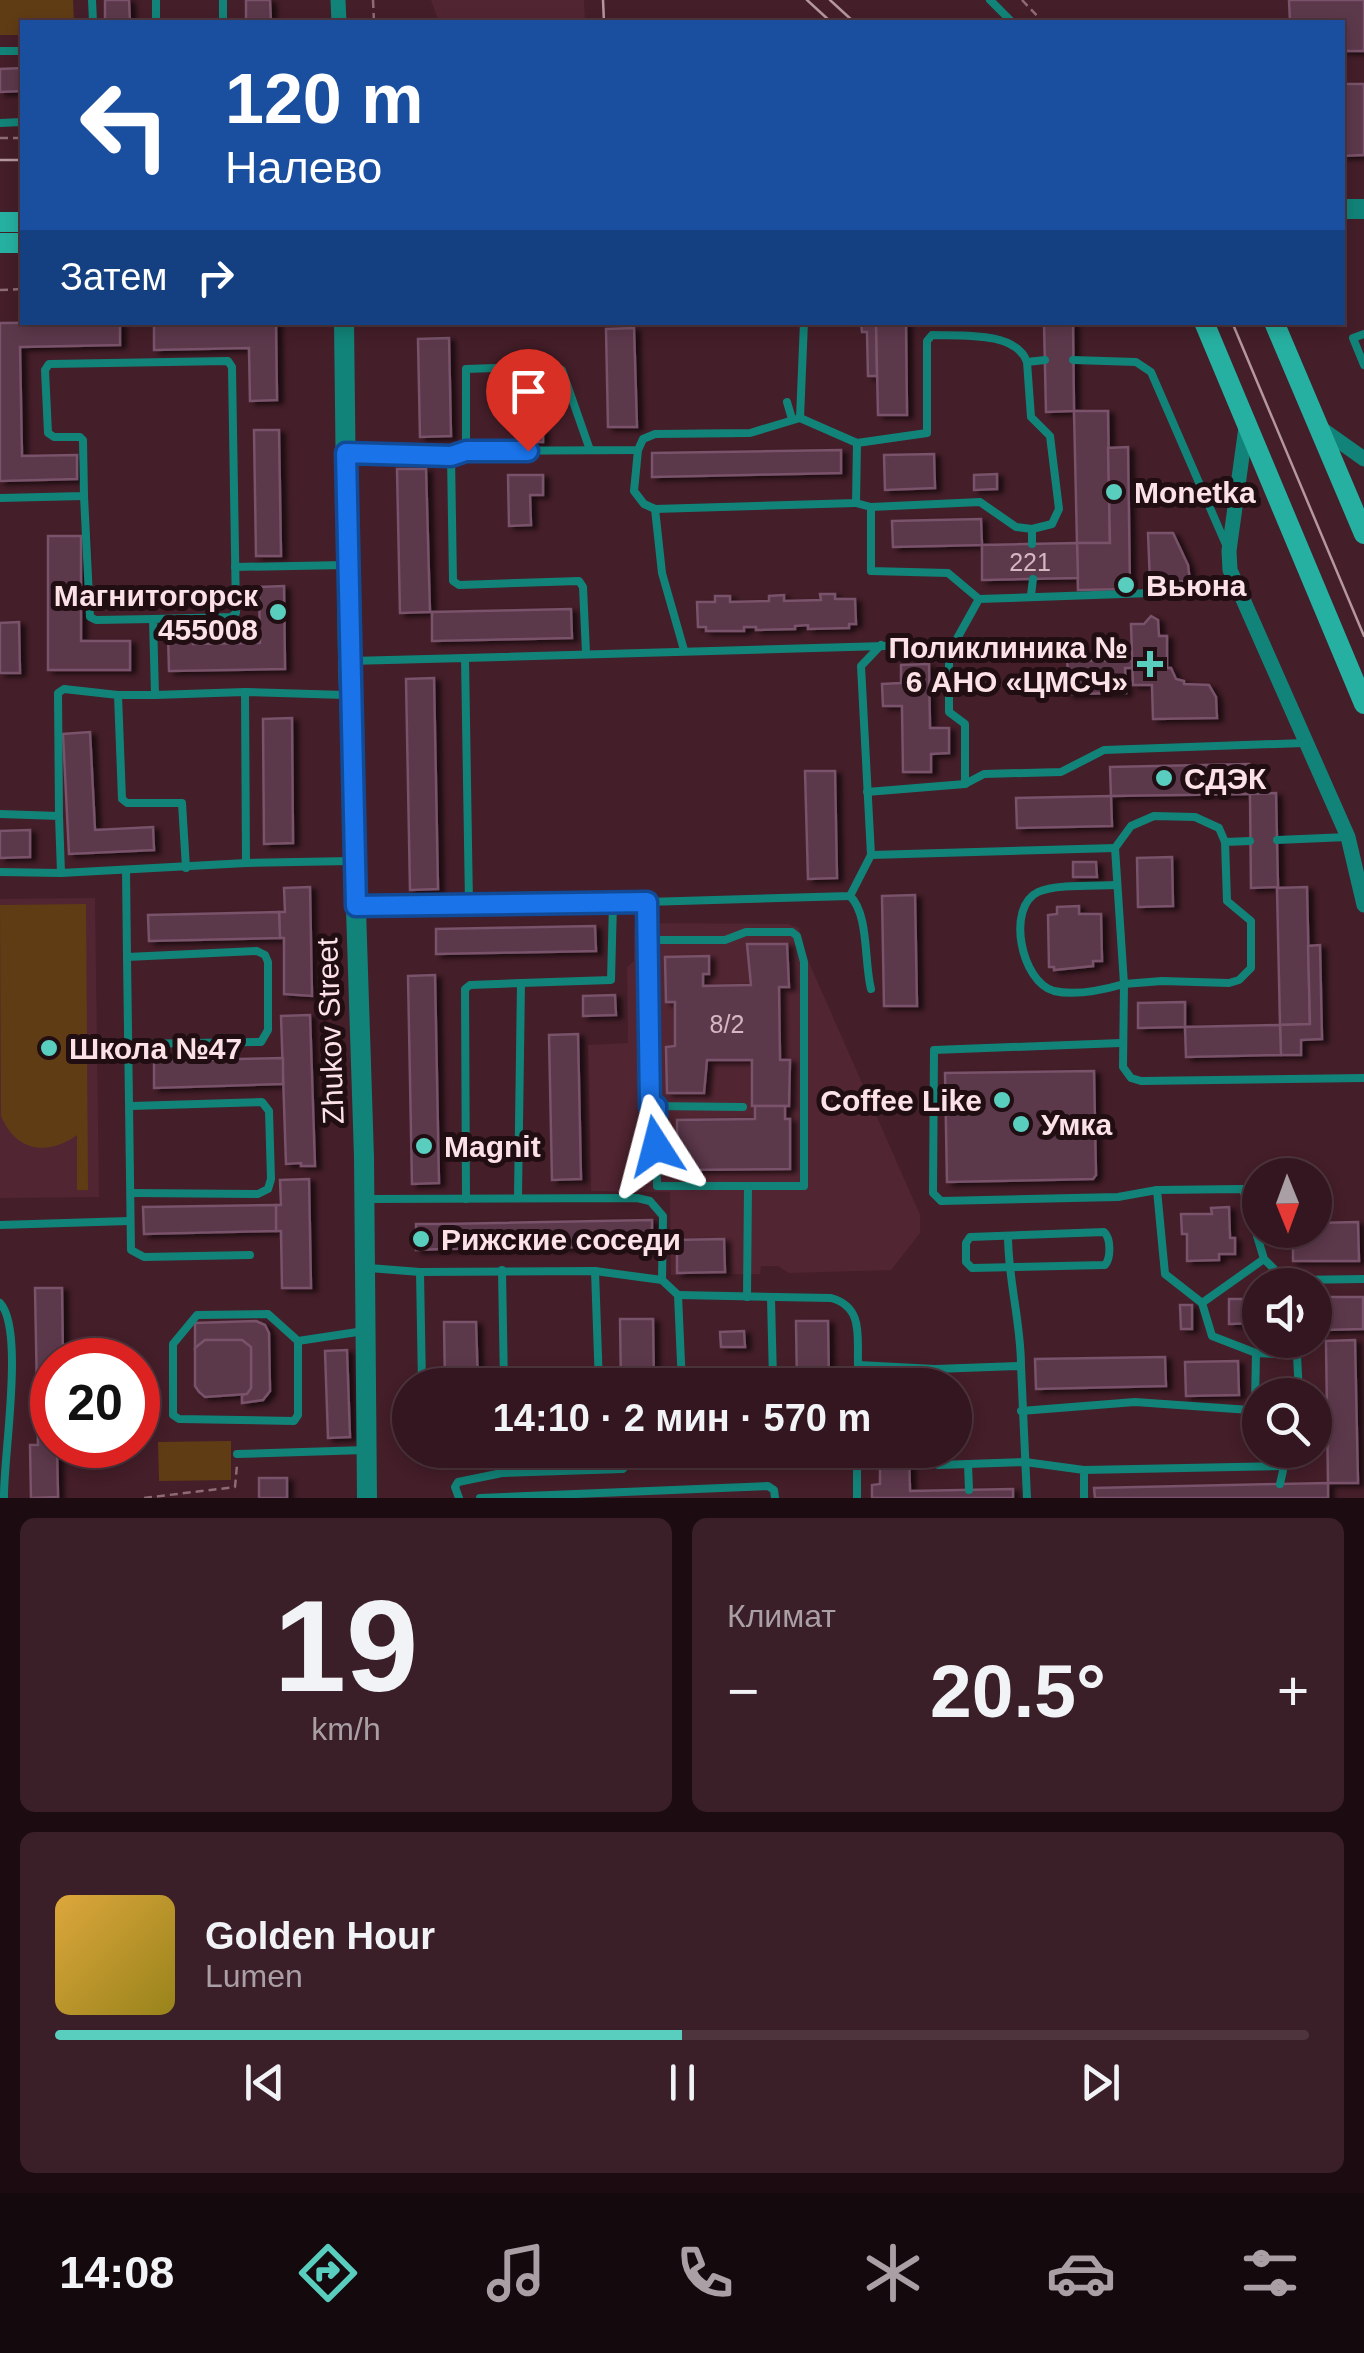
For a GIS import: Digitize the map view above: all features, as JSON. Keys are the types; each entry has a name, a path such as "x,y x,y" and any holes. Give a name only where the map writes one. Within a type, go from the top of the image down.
{"main road":[{"path":"1205,325 1364,704"},
{"path":"1275,325 1364,534"}],"street":[{"name":"Zhukov Street","path":"344,325 348,661 365,1199 367,1498"},
{"path":"1246,425 1229,551 1236,590 1348,837 1364,905"},
{"path":"1319,428 1364,459"}],"lane":[{"path":"990,0 1010,20"},
{"path":"796,418 804,325"},
{"path":"1364,334 1353,338 1364,365"},
{"path":"787,402 796,418 857,442 927,433 928,341 932,335 1015,344 1027,362 1031,415 1050,434 1059,509 1052,524 1032,529 1004,520 980,502 655,509 644,504 634,491 638,450 643,439 655,434 750,433 796,418"},
{"path":"1027,362 1045,360"},
{"path":"1074,360 1136,362 1152,372 1229,551"},
{"path":"228,361 232,367 236,567 237,611 233,617 96,620 90,616 83,440 48,433 47,365 228,361"},
{"path":"466,451 466,369 556,366 562,370 590,450"},
{"path":"856,503 857,442"},
{"path":"346,453 451,456 466,451 638,450"},
{"path":"451,456 453,581 459,585 581,582 586,652"},
{"path":"0,498 84,496"},
{"path":"871,507 871,571 948,573 979,599 1236,590"},
{"path":"655,509 662,573 684,650"},
{"path":"1032,529 1032,544"},
{"path":"236,567 347,566"},
{"path":"1031,595 1033,579"},
{"path":"348,661 954,644 979,599"},
{"path":"153,619 155,695"},
{"path":"938,644 950,657 949,712 965,724 965,784"},
{"path":"850,896 871,855 862,666 881,645"},
{"path":"465,658 469,904"},
{"path":"61,873 58,693 64,689 118,695 350,695"},
{"path":"244,692 246,863"},
{"path":"118,695 122,799 182,803 186,868"},
{"path":"867,792 965,784 984,774 1062,772 1104,750 1304,743"},
{"path":"0,814 60,816"},
{"path":"1116,885 1042,890 1030,897 1021,910 1022,945 1040,982 1053,990 1096,991 1124,984 1162,981 1229,983 1239,980 1251,968 1251,922 1227,900 1224,842 1218,828 1208,820 1154,816 1130,826 1115,848 1124,984 1123,1067 1131,1078 1364,1078"},
{"path":"1276,840 1348,837"},
{"path":"1224,842 1250,841"},
{"path":"871,855 1115,848"},
{"path":"0,872 354,862"},
{"path":"126,870 130,1244 139,1256 250,1255"},
{"path":"356,906 613,904 850,896"},
{"path":"850,896 862,912 864,965 870,989"},
{"path":"647,902 650,1106 743,1107"},
{"path":"466,1199 465,989 470,985 611,980 613,904"},
{"path":"648,940 725,940 746,932 792,932 798,936 804,962 804,1186 656,1186 656,1106"},
{"path":"127,956 257,952 265,954 268,962 268,1030 260,1042 130,1044"},
{"path":"518,1197 521,983"},
{"path":"1122,1043 934,1050 932,1193 941,1201 1118,1198 1158,1190 1242,1190 1264,1259 1283,1278 1364,1279"},
{"path":"130,1106 262,1102 269,1111 271,1179 268,1189 258,1194 132,1193"},
{"path":"747,1297 748,1186"},
{"path":"1158,1190 1164,1274 1202,1303 1212,1336 1242,1348"},
{"path":"365,1199 637,1198 650,1202 663,1216 662,1280"},
{"path":"0,1225 130,1221"},
{"path":"1104,1232 1108,1238 1108,1259 1102,1265 970,1268 966,1262 966,1243 972,1236 1008,1236 1104,1232"},
{"path":"1008,1236 1008,1268 1021,1347 1027,1498"},
{"path":"1202,1303 1264,1259"},
{"path":"365,1268 420,1272 595,1271 662,1280 678,1295 832,1298 844,1302 856,1316 858,1365 916,1368"},
{"path":"502,1270 504,1368"},
{"path":"595,1271 598,1368"},
{"path":"420,1272 422,1368"},
{"path":"678,1295 681,1368"},
{"path":"772,1298 772,1368"},
{"path":"0,1303 10,1319 10,1414 3,1462 4,1498"},
{"path":"268,1314 298,1341 298,1415 294,1421 173,1415 173,1344 196,1315 268,1314"},
{"path":"298,1341 364,1331"},
{"path":"1021,1411 1135,1402 1250,1410 1255,1404 1256,1358"},
{"path":"964,1368 1021,1366"},
{"path":"237,1454 366,1450"},
{"path":"972,1464 1025,1462 1084,1470 1242,1467"},
{"path":"502,1468 502,1474"},
{"path":"459,1498 455,1487 458,1482 502,1474 622,1468"},
{"path":"856,1498 857,1468"},
{"path":"968,1468 969,1490"},
{"path":"1280,1484 1284,1468"},
{"path":"1084,1470 1084,1498"},
{"path":"480,1498 768,1486 774,1490 774,1498"}],"path":[{"path":"1022,0 1042,20"},
{"path":"144,1498 235,1487 237,1454"}],"shaded area":[{"path":"0,0 73,0 74,20 20,20 20,35 0,35"},
{"path":"431,0 584,0 585,20 438,20"},
{"name":"Школа №47","path":"95,898 99,1197 0,1198 0,899"},
{"name":"Школа №47","path":"86,904 88,1190 77,1190 77,1135 55,1146 34,1147 15,1137 1,1116 0,905"},
{"path":"639,923 788,924 799,928 804,951 920,1215 920,1233 891,1270 789,1273 778,1266 761,1266 760,1274 671,1275 670,1192 591,1191 588,1045 628,1043 627,967 634,961 634,927"},
{"path":"231,1441 231,1480 159,1481 160,1442"}],"building":[{"path":"105,0 129,0 130,20 105,20"},
{"path":"246,0 270,0 271,20 246,20"},
{"path":"1289,0 1364,0 1364,51 1345,51 1345,20 1290,20"},
{"path":"20,68 20,91 0,92 0,69"},
{"path":"1345,84 1364,84 1364,155 1345,156"},
{"path":"0,323 120,325 120,345 20,347 22,456 77,455 77,479 0,481"},
{"path":"154,325 276,325 277,400 250,401 249,348 154,350"},
{"path":"861,325 876,325 877,376 868,376 867,332 862,332"},
{"path":"876,325 906,325 907,415 878,415"},
{"path":"1044,325 1073,325 1074,411 1046,412"},
{"path":"634,328 637,427 608,427 606,329"},
{"path":"449,338 451,436 420,437 418,339"},
{"path":"1074,411 1108,411 1110,543 1077,543"},
{"path":"254,430 279,430 281,556 256,556"},
{"path":"521,430 543,430 543,442 521,442"},
{"path":"1128,447 1130,589 1078,590 1077,543 1110,543 1108,448"},
{"path":"841,450 841,473 652,477 652,453"},
{"path":"934,454 935,488 885,490 884,455"},
{"path":"397,469 426,469 430,612 400,613"},
{"path":"997,474 997,489 974,490 974,475"},
{"path":"508,475 543,475 543,495 530,495 531,525 509,526"},
{"path":"981,519 982,545 893,547 892,521"},
{"path":"1148,533 1173,533 1188,565 1190,581 1150,582"},
{"path":"48,536 81,536 81,641 130,641 130,670 48,670"},
{"path":"1077,543 1078,578 982,580 982,545"},
{"path":"284,586 285,669 169,671 168,634 193,634 193,644 260,643 259,587"},
{"path":"820,594 855,599 856,624 849,624 849,628 744,627 744,631 706,631 706,627 698,627 697,602 715,602 715,596 730,596 730,602 769,601 769,596 784,595 784,601 821,600"},
{"path":"571,609 572,638 432,641 432,612"},
{"name":"Поликлиника № 6 АНО «ЦМСЧ»","path":"1151,616 1158,620 1159,636 1167,636 1167,668 1184,684 1209,685 1216,697 1217,718 1153,719 1152,685 1133,685 1131,624 1144,624"},
{"path":"19,622 20,673 0,673 0,623"},
{"name":"Поликлиника № 6 АНО «ЦМСЧ»","path":"1132,660 1132,668 1125,668 1126,693 1068,694 1068,683 1061,677 1068,671 1067,661"},
{"path":"929,664 930,728 949,728 949,753 931,754 931,772 903,772 902,706 883,706 882,684 901,683 901,665"},
{"path":"434,678 438,889 410,890 406,679"},
{"path":"292,718 293,843 264,844 263,719"},
{"path":"90,732 95,830 153,827 154,850 69,854 63,734"},
{"path":"1249,764 1250,794 1111,796 1110,767"},
{"path":"805,771 835,771 837,878 808,879"},
{"path":"1276,793 1278,887 1251,888 1250,794"},
{"path":"1111,796 1112,826 1017,828 1016,798"},
{"path":"30,830 30,857 0,858 0,831"},
{"path":"1172,857 1173,906 1138,907 1137,858"},
{"path":"1073,862 1096,862 1097,877 1073,877"},
{"path":"310,887 312,996 284,994 284,938 280,938 279,912 285,912 284,888"},
{"path":"1307,887 1310,1024 1280,1025 1277,888"},
{"path":"915,895 917,1006 884,1006 882,896"},
{"path":"1079,906 1079,914 1101,914 1102,961 1093,961 1093,966 1054,970 1049,967 1048,915 1057,914 1057,907"},
{"path":"279,912 280,938 149,941 148,915"},
{"path":"595,926 596,951 436,954 436,929"},
{"path":"747,944 787,944 789,987 779,987 780,1060 790,1060 789,1106 752,1106 752,1060 707,1060 704,1093 667,1093 666,1047 675,1046 675,1002 666,1002 665,957 709,956 709,974 703,974 703,986 751,985"},
{"path":"1320,945 1322,1039 1301,1040 1301,1055 1281,1055 1280,1025 1310,1024 1308,946"},
{"path":"435,975 439,1183 412,1184 408,976"},
{"path":"615,995 616,1015 583,1016 583,996"},
{"path":"1185,1002 1185,1027 1138,1028 1138,1003"},
{"path":"310,1015 315,1166 301,1166 286,1164 281,1016"},
{"path":"1280,1025 1281,1055 1186,1057 1185,1027"},
{"path":"578,1034 581,1179 552,1180 549,1035"},
{"path":"283,1058 283,1084 154,1088 154,1061"},
{"name":"Умка","path":"1094,1071 1093,1179 947,1182 945,1073"},
{"path":"755,1106 785,1106 785,1119 790,1119 790,1169 677,1170 677,1120 755,1119"},
{"path":"309,1179 311,1288 282,1288 281,1231 276,1231 280,1180"},
{"path":"276,1205 276,1231 144,1234 143,1207"},
{"path":"1229,1207 1235,1254 1219,1254 1219,1260 1187,1261 1187,1234 1182,1234 1181,1214 1212,1214 1211,1208"},
{"path":"652,1220 652,1246 443,1249 442,1224"},
{"path":"1358,1222 1359,1261 1293,1261 1293,1248 1332,1248 1332,1223"},
{"path":"416,1224 442,1224 443,1249 416,1250"},
{"path":"724,1239 725,1272 677,1273 677,1240"},
{"path":"35,1288 62,1288 63,1338 36,1338"},
{"path":"1332,1297 1363,1297 1363,1329 1332,1330"},
{"path":"1229,1299 1242,1299 1242,1324 1229,1324"},
{"path":"1180,1305 1192,1305 1192,1329 1181,1329"},
{"path":"620,1319 653,1319 654,1368 621,1368"},
{"path":"256,1321 265,1325 269,1333 270,1391 263,1400 242,1403 242,1396 251,1388 251,1347 242,1340 205,1340 195,1348 195,1323"},
{"path":"796,1321 828,1321 829,1368 797,1368"},
{"path":"444,1322 476,1322 477,1368 445,1368"},
{"path":"744,1331 745,1347 721,1347 720,1332"},
{"path":"205,1340 242,1340 251,1347 251,1388 247,1394 205,1397 199,1392 195,1386 195,1348"},
{"path":"1355,1340 1358,1483 1328,1483 1328,1468 1332,1468 1332,1378 1327,1378 1326,1358 1332,1358 1332,1341"},
{"path":"347,1350 350,1437 328,1438 325,1351"},
{"path":"1165,1357 1166,1386 1036,1389 1035,1359"},
{"path":"1238,1361 1239,1395 1186,1396 1185,1362"},
{"path":"30,1468 57,1468 58,1497 31,1498"},
{"path":"880,1468 909,1468 910,1491 1013,1489 1013,1498 872,1498 872,1485 880,1484"},
{"path":"259,1478 287,1478 287,1498 259,1498"},
{"path":"1328,1483 1328,1498 1095,1498 1094,1488"}],"tram line":[{"path":"603,0 604,20"},
{"path":"807,0 829,20"},
{"path":"830,0 852,20"},
{"path":"0,160 20,160"},
{"path":"1233,325 1364,636"}],"place":[{"name":"Monetka","path":"1114,492"},
{"name":"Вьюна","path":"1126,585"},
{"name":"Магнитогорск 455008","path":"278,612"},
{"name":"Поликлиника № 6 АНО «ЦМСЧ»","path":"1150,664"},
{"name":"СДЭК","path":"1164,778"},
{"name":"Школа №47","path":"49,1048"},
{"name":"Coffee Like","path":"1002,1100"},
{"name":"Умка","path":"1021,1124"},
{"name":"Magnit","path":"424,1146"},
{"name":"Рижские соседи","path":"421,1239"}],"route":[{"path":"528,451 466,451 451,456 346,453 356,906 647,902 650,1106 656,1106 656,1146"}]}
